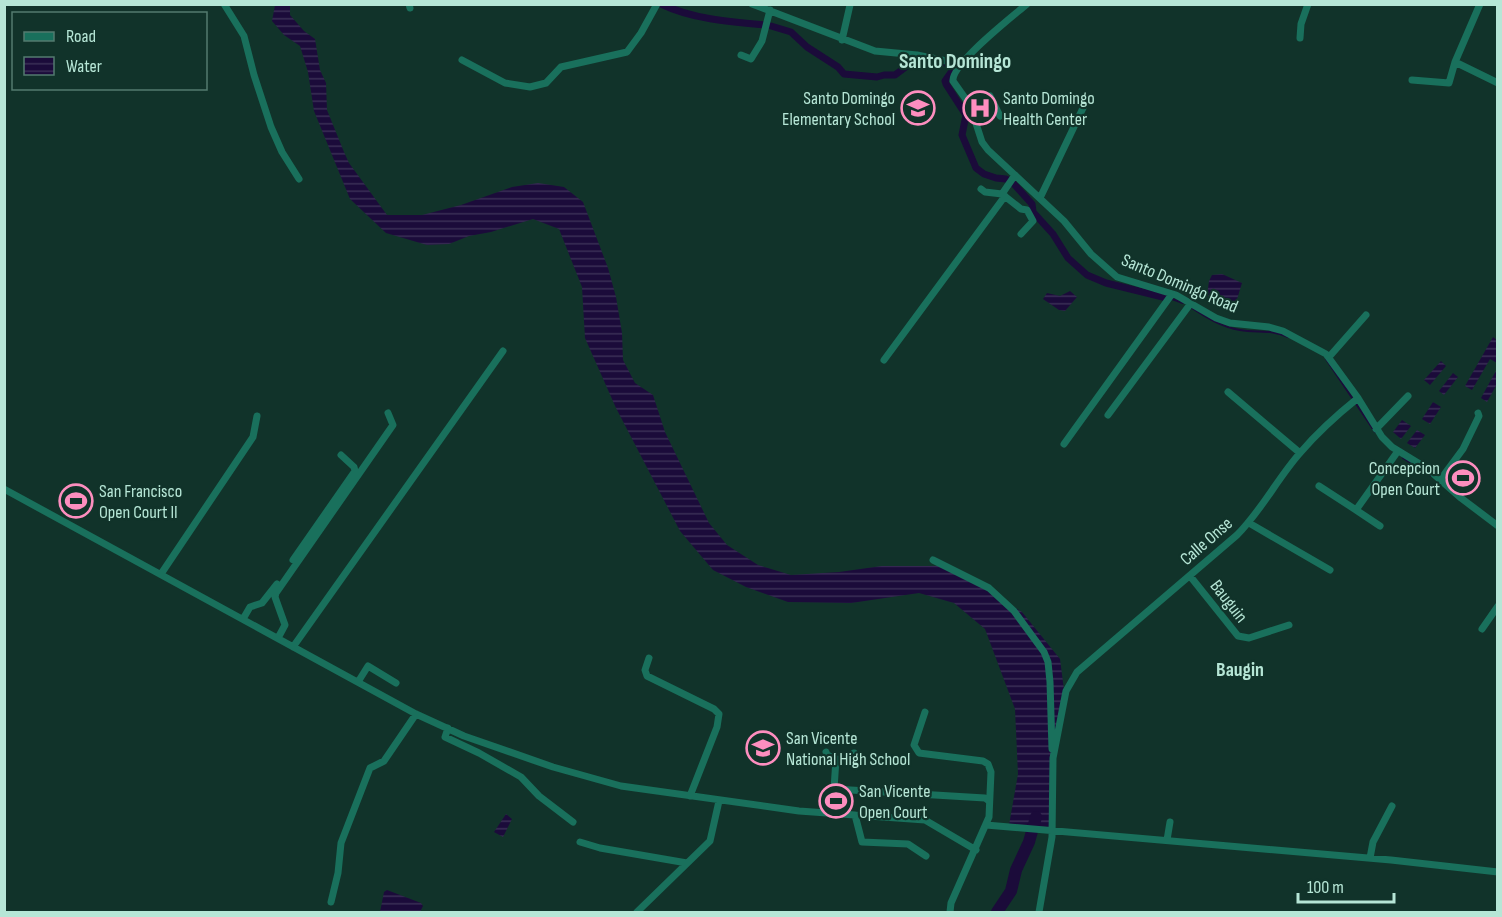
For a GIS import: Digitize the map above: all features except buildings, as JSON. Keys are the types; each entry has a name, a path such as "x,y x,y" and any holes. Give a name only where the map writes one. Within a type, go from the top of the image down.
{"street":[{"path":"224,4 244,36 271,127 282,152 299,179"},
{"path":"462,60 505,83 530,87 546,83 561,67 627,52 641,33 657,4"},
{"path":"752,4 875,51 917,55 961,63 1027,4"},
{"path":"741,55 751,59 762,41 773,11 780,4"},
{"path":"1300,38 1301,24 1308,4"},
{"path":"1412,80 1449,83 1455,62 1480,4"},
{"path":"842,40 850,5"},
{"path":"1455,62 1497,83"},
{"name":"Santo Domingo Road","path":"961,63 956,69 953,81 970,105 982,142 1012,180 1040,198 1064,221 1091,254 1118,277 1172,294 1230,323 1269,327 1282,331 1329,357 1355,400 1382,437 1397,453 1428,469 1497,526"},
{"path":"970,105 990,96 1000,116"},
{"path":"1040,198 1083,108"},
{"path":"884,360 1012,180"},
{"path":"981,189 985,192 1003,195 1021,209 1028,210 1033,221 1021,234"},
{"path":"1064,444 1172,294"},
{"path":"1108,415 1191,303"},
{"path":"1329,357 1366,315"},
{"path":"293,647 503,351"},
{"path":"1228,392 1300,453"},
{"path":"1376,429 1408,396"},
{"name":"Calle Onse","path":"1053,758 1065,696 1077,672 1224,548 1249,523 1300,453 1355,400"},
{"path":"278,638 285,625 275,597 276,593 393,425 388,413"},
{"path":"1440,480 1463,449 1479,416 1478,413"},
{"path":"160,574 253,437 257,416"},
{"path":"1356,510 1397,453"},
{"path":"243,619 250,607 262,603 274,588 355,471 354,467 341,455"},
{"path":"1319,486 1380,526"},
{"path":"4,489 416,714 448,728 554,767 621,786 799,811 925,820 975,850"},
{"path":"1249,523 1330,570"},
{"path":"933,560 989,588 1014,611 1044,652 1048,662 1053,758 1052,831 1039,912"},
{"name":"Bauguin","path":"1190,576 1238,636 1248,638 1289,625"},
{"path":"1482,628 1497,606"},
{"path":"649,658 645,670 647,676 714,709 719,714 717,728 690,796"},
{"path":"358,682 368,666 396,683"},
{"path":"925,712 915,737 915,748 919,753 983,761 988,764 991,772 989,817 951,903 950,912"},
{"path":"331,902 338,873 340,843 370,768 384,762 416,714"},
{"path":"448,728 445,737 521,777 539,796 573,822"},
{"path":"826,752 827,755 836,759 853,760 854,753"},
{"path":"836,759 834,789 985,798 989,801"},
{"path":"637,912 710,841 719,801"},
{"path":"1370,858 1373,842 1392,806"},
{"path":"855,815 862,842 908,844 926,856"},
{"path":"1167,840 1170,822"},
{"path":"986,825 1370,858 1497,872"},
{"path":"580,842 600,848 687,864"}],"green space":[{"name":"Concepcion Open Court","path":"1455,462 1481,481 1471,494 1445,475"},
{"name":"San Vicente Open Court","path":"822,793 851,794 850,810 821,808"}],"water":[{"path":"275,5 290,5 290,15 304,31 315,39 320,70 326,83 327,110 344,152 349,163 387,215 422,215 461,205 512,187 538,183 564,187 583,202 608,268 616,297 622,333 623,360 635,383 653,395 665,432 709,523 727,545 758,565 791,575 882,566 944,566 975,582 1022,612 1060,659 1064,690 1058,722 1050,827 1009,825 1018,774 1015,709 985,629 954,603 919,593 851,603 788,602 746,587 713,570 680,531 616,408 585,338 582,287 559,229 533,219 469,236 449,244 427,245 386,233 350,199 314,111 308,72 300,46 284,35 272,21"},
{"path":"1222,274 1242,283 1234,309 1207,296 1212,275"},
{"path":"1070,291 1077,297 1065,311 1059,310 1043,299 1047,293 1060,296"},
{"path":"1493,337 1497,340 1497,363 1490,359 1472,390 1465,386"},
{"path":"1441,361 1446,366 1430,385 1424,380"},
{"path":"1497,369 1497,384 1487,402 1481,398"},
{"path":"1453,373 1458,377 1444,395 1439,391"},
{"path":"1433,402 1441,407 1430,424 1422,419"},
{"path":"1402,420 1411,426 1401,439 1393,432"},
{"path":"1417,430 1425,435 1415,448 1407,443"},
{"path":"506,814 512,819 503,837 494,832"},
{"path":"387,890 421,903 423,906 420,912 380,912 384,892"}],"waterway":[{"path":"661,4 698,16 765,25"},
{"path":"771,26 791,32 807,47 838,67 844,74 877,77 895,75 915,60 932,61"},
{"path":"943,62 952,66 952,71 945,81 966,115 962,135 976,168 984,174 1013,183 1032,204 1033,212 1053,234 1068,258 1087,275 1106,283 1167,298"},
{"path":"1172,299 1183,303"},
{"path":"1192,308 1209,319 1233,329 1276,333 1288,337"},
{"path":"1326,359 1375,432"},
{"path":"1403,458 1431,476"},
{"path":"997,912 1011,891 1016,870 1029,842 1036,817"}],"place":[{"name":"Santo Domingo Elementary School","path":"918,108"},
{"name":"Santo Domingo Health Center","path":"980,108"},
{"name":"Concepcion Open Court","path":"1463,478"},
{"name":"San Francisco Open Court II","path":"76,501"},
{"name":"San Vicente National High School","path":"763,748"},
{"name":"San Vicente Open Court","path":"836,801"}],"district":[{"name":"Santo Domingo","path":"955,61"},
{"name":"Baugin","path":"1240,669"}]}
